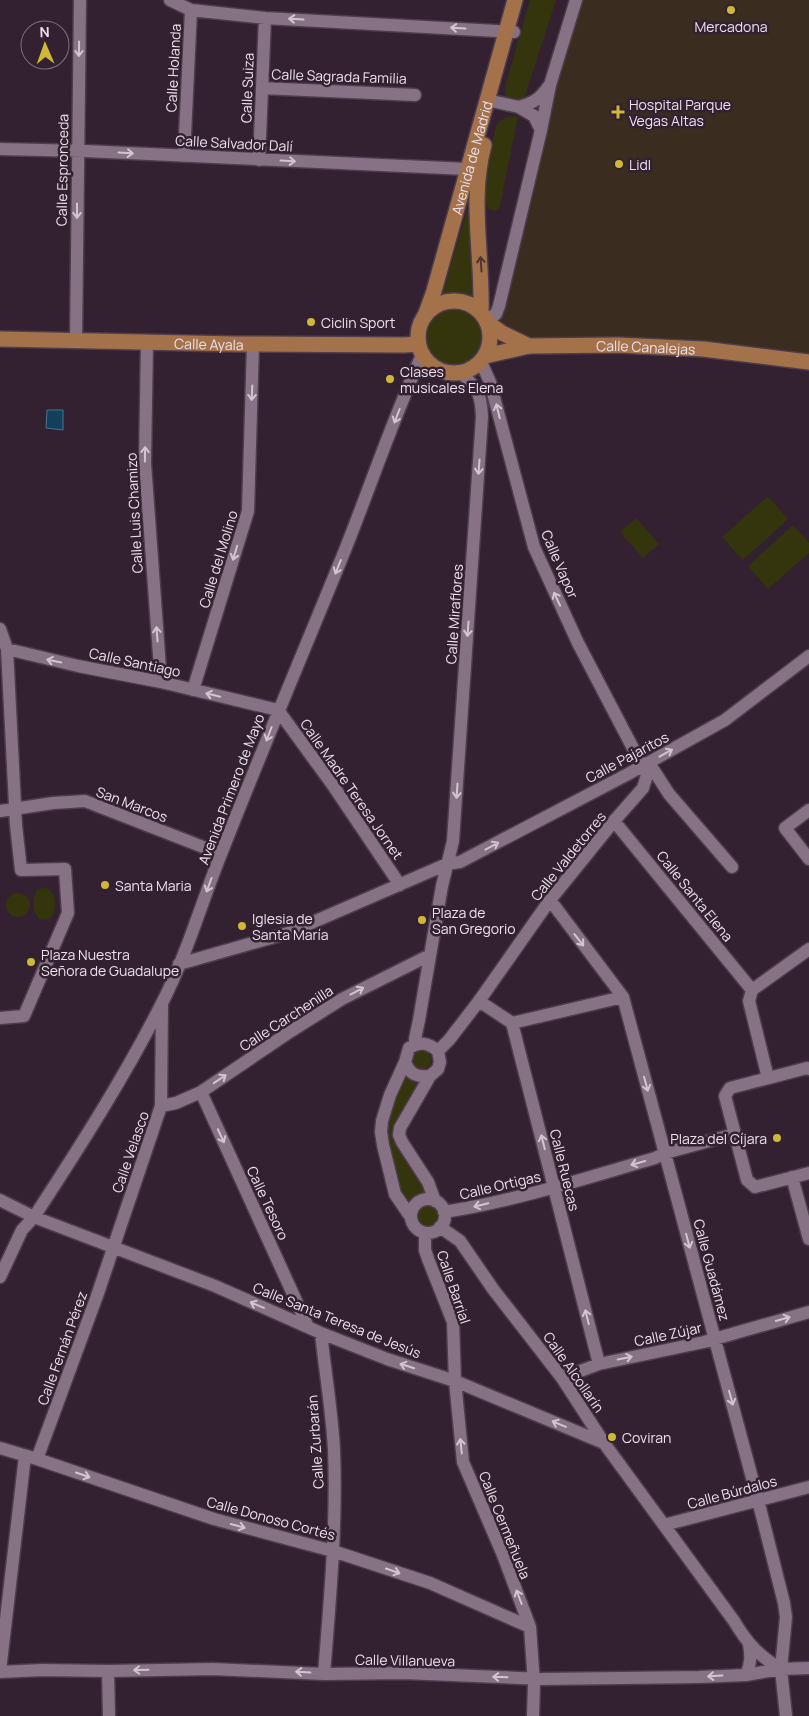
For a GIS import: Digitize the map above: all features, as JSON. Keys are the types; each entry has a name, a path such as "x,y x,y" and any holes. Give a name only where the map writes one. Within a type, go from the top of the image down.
{"main road":[{"name":"Avenida de Madrid","path":"425,316 434,291 467,169 491,101 510,32 515,0"},
{"name":"Avenida de Madrid","path":"510,32 523,0"},
{"name":"Avenida de Madrid","path":"485,318 477,179 491,101"},
{"path":"485,318 490,338 489,348 483,359 475,367 461,373 441,371 415,353 418,330 425,316 432,308 452,301 463,302 473,306 508,336 530,346"},
{"name":"Calle Ayala","path":"0,340 253,344 415,353"},
{"name":"Calle Canalejas","path":"483,359 502,352 530,346 618,346 688,348 809,362"}],"street":[{"name":"Calle Espronceda","path":"76,341 80,0"},
{"path":"170,0 190,10 265,18 510,32"},
{"path":"485,318 496,314 499,306 550,85 576,0"},
{"name":"Calle Holanda","path":"184,156 190,10"},
{"name":"Calle Suiza","path":"259,160 265,18"},
{"path":"519,107 535,102 550,85"},
{"name":"Calle Sagrada Familia","path":"262,88 415,94"},
{"path":"491,101 519,107 534,116 541,130"},
{"name":"Calle Salvador Dalí","path":"0,149 467,169"},
{"path":"499,306 503,325 508,336"},
{"name":"Calle Luis Chamizo","path":"147,342 145,463 161,682"},
{"name":"Calle del Molino","path":"194,690 248,511 253,344"},
{"path":"490,382 492,367 502,352"},
{"name":"Avenida Primero de Mayo","path":"0,1278 22,1230 34,1217 99,1117 162,1004 186,948 278,710 342,557 415,353"},
{"name":"Calle Vapor","path":"483,359 534,547 578,643 646,764 669,794 732,867"},
{"name":"Calle Miraflores","path":"447,864 453,842 481,433 481,404 476,388 461,373"},
{"path":"481,433 502,430"},
{"path":"0,629 7,649 15,809 21,870 65,869 68,913 24,1016 0,1018"},
{"name":"Calle Santiago","path":"7,649 68,664 161,682 278,710"},
{"name":"Calle Pajaritos","path":"447,864 460,862 628,774 725,720 809,656"},
{"name":"Calle Madre Teresa Jornet","path":"278,710 332,784 400,886"},
{"name":"Calle Valdetorres","path":"435,1201 428,1182 399,1136 400,1128 430,1076 438,1069 439,1056 449,1040 479,1001 550,900 645,784 647,775 646,764"},
{"path":"628,774 636,784 633,800"},
{"name":"San Marcos","path":"0,811 53,803 84,801 221,854"},
{"path":"809,810 785,828 809,859"},
{"name":"Calle Santa Elena","path":"614,821 752,990"},
{"path":"179,964 288,933 447,864"},
{"path":"410,1216 411,1210 418,1202 429,1199 442,1207 443,1219 434,1232 425,1233 416,1229 410,1216 395,1194 383,1145 382,1122 390,1095 415,1038 447,864"},
{"path":"427,873 435,876 442,886"},
{"name":"Calle Guadámez","path":"550,900 623,997 758,1500 786,1616 781,1669 786,1716"},
{"path":"186,948 198,959"},
{"path":"768,1078 749,1001 752,990 809,949"},
{"name":"Calle Carchenilla","path":"161,1106 176,1103 201,1092 342,999 430,955"},
{"path":"479,1001 512,1024 623,997"},
{"name":"Calle Velasco","path":"113,1248 161,1106 162,1004"},
{"name":"Calle Ruecas","path":"512,1024 599,1364"},
{"path":"412,1046 427,1044 439,1056"},
{"path":"405,1062 408,1070 413,1075 419,1077 430,1076"},
{"path":"809,1069 730,1088 725,1096 748,1180 755,1187 809,1173"},
{"name":"Calle Tesoro","path":"201,1092 308,1327"},
{"name":"Calle Ortigas","path":"443,1219 460,1210 554,1187 735,1134"},
{"path":"792,1177 809,1238"},
{"name":"Calle Santa Teresa de Jesús","path":"0,1200 34,1217 215,1286 321,1333 387,1359 455,1381 604,1443"},
{"name":"Calle Alcollarín","path":"443,1219 493,1289 562,1378 604,1443 749,1644 781,1669"},
{"name":"Calle Barrial","path":"425,1233 425,1250 454,1322 455,1381"},
{"name":"Calle Fernán Pérez","path":"0,1672 31,1457 97,1296 113,1248"},
{"name":"Calle Zújar","path":"562,1378 599,1364 715,1339 809,1312"},
{"name":"Calle Zurbarán","path":"321,1333 334,1449 333,1550 324,1674"},
{"name":"Calle Cermeñuela","path":"455,1381 463,1462 530,1627 534,1679 533,1716"},
{"name":"Calle Donoso Cortés","path":"0,1448 214,1520 333,1550 430,1584 530,1627"},
{"name":"Calle Búrdalos","path":"664,1525 809,1487"},
{"path":"746,1675 751,1657 749,1644"},
{"name":"Calle Villanueva","path":"0,1672 213,1669 324,1674 404,1673 534,1679 682,1678 746,1675 781,1669 809,1668"},
{"path":"108,1671 109,1716"}],"shaded area":[{"path":"530,0 556,0 523,102 508,101 505,96 505,87"},
{"path":"576,0 809,0 809,362 529,346 503,325 500,316"},
{"path":"518,116 500,205 497,211 488,209 485,179 496,127 505,118"},
{"path":"469,204 477,305 469,299 460,297 441,299"},
{"path":"454,310 464,312 473,318 479,327 481,337 479,347 473,356 464,362 454,364 444,362 435,356 429,347 427,337 429,327 435,318 444,312"},
{"path":"768,496 788,519 743,560 722,537"},
{"path":"636,518 659,544 643,558 620,532"},
{"path":"793,525 809,543 809,553 768,589 748,566"},
{"path":"46,887 53,894 55,906 50,919 40,920 34,909 34,897 37,890"},
{"path":"18,893 26,897 30,905 26,913 18,917 10,913 6,905 10,897"},
{"path":"417,1050 425,1050 431,1056 431,1064 425,1070 417,1070 411,1064 411,1056"},
{"path":"405,1075 424,1082 399,1122 432,1197 418,1199 408,1209 392,1167 387,1133 392,1104"},
{"path":"427,1205 435,1209 439,1217 435,1225 427,1229 419,1225 415,1217 419,1209"}],"water":[{"path":"47,410 63,410 63,430 46,428"}],"place":[{"name":"Mercadona","path":"731,10"},
{"name":"Hospital Parque Vegas Altas","path":"618,112"},
{"name":"Lidl","path":"619,164"},
{"name":"Ciclin Sport","path":"311,322"},
{"name":"Clases musicales Elena","path":"390,379"},
{"name":"Santa Maria","path":"105,885"},
{"name":"Plaza de San Gregorio","path":"422,920"},
{"name":"Iglesia de Santa María","path":"242,926"},
{"name":"Plaza Nuestra Señora de Guadalupe","path":"31,962"},
{"name":"Plaza del Cíjara","path":"777,1138"},
{"name":"Coviran","path":"612,1437"}]}
